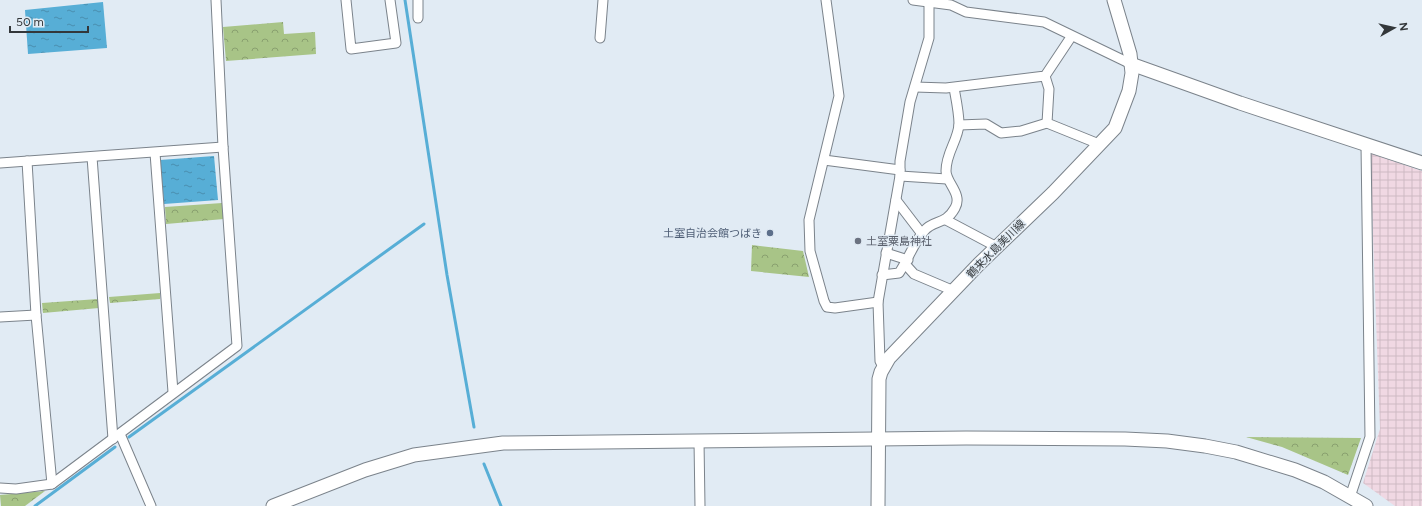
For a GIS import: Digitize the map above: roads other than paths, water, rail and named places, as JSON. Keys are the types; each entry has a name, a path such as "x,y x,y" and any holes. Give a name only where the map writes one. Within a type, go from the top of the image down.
{"street":[{"path":"0,488 16,489 52,484 173,392 237,346 223,147 216,0"},
{"path":"346,0 351,49 396,44 390,0"},
{"path":"418,0 418,18"},
{"path":"600,38 603,0"},
{"path":"826,0 838,96 809,220 810,251 827,307 835,308 878,302"},
{"path":"913,0 951,5 966,12 1044,22 1071,37 1131,64 1240,103 1422,163"},
{"name":"鶴来水島美川線","path":"878,506 879,379 883,367 889,358 954,291 1115,128 1129,91 1131,64 1130,54 1114,0"},
{"path":"883,367 880,361 878,302 896,200 900,173 900,161 914,87 929,38 929,1"},
{"path":"914,87 954,88 1045,76 1071,37"},
{"path":"1045,76 1049,90 1047,123"},
{"path":"882,275 899,273 922,234 932,225 946,220 956,207 957,199 952,183 948,179 946,172 948,154 956,138 959,124 954,88"},
{"path":"959,124 986,124 1001,133 1021,131 1047,123 1099,144"},
{"path":"1350,497 1370,437 1366,145"},
{"path":"0,163 223,147"},
{"path":"155,153 173,392"},
{"path":"92,157 117,436 151,506"},
{"path":"824,160 900,173 948,179"},
{"path":"27,161 36,315 52,484"},
{"path":"896,200 922,234"},
{"path":"946,220 997,247"},
{"path":"886,253 906,262 914,274 954,291"},
{"path":"0,317 36,315"},
{"path":"273,506 365,470 414,455 453,448 503,443 878,439 1125,439 1167,441 1236,452 1295,470 1324,482 1366,506"},
{"path":"699,441 700,506"}],"water":[{"path":"103,2 107,48 28,54 25,10"},
{"path":"214,156 218,200 164,204 160,160"}],"waterway":[{"path":"405,0 447,275 474,427"},
{"path":"129,437 424,224"},
{"path":"35,506 115,447"},
{"path":"484,464 501,506"}],"place":[{"name":"土室自治会館つばき","path":"770,233"},
{"name":"土室粟島神社","path":"858,241"}]}
